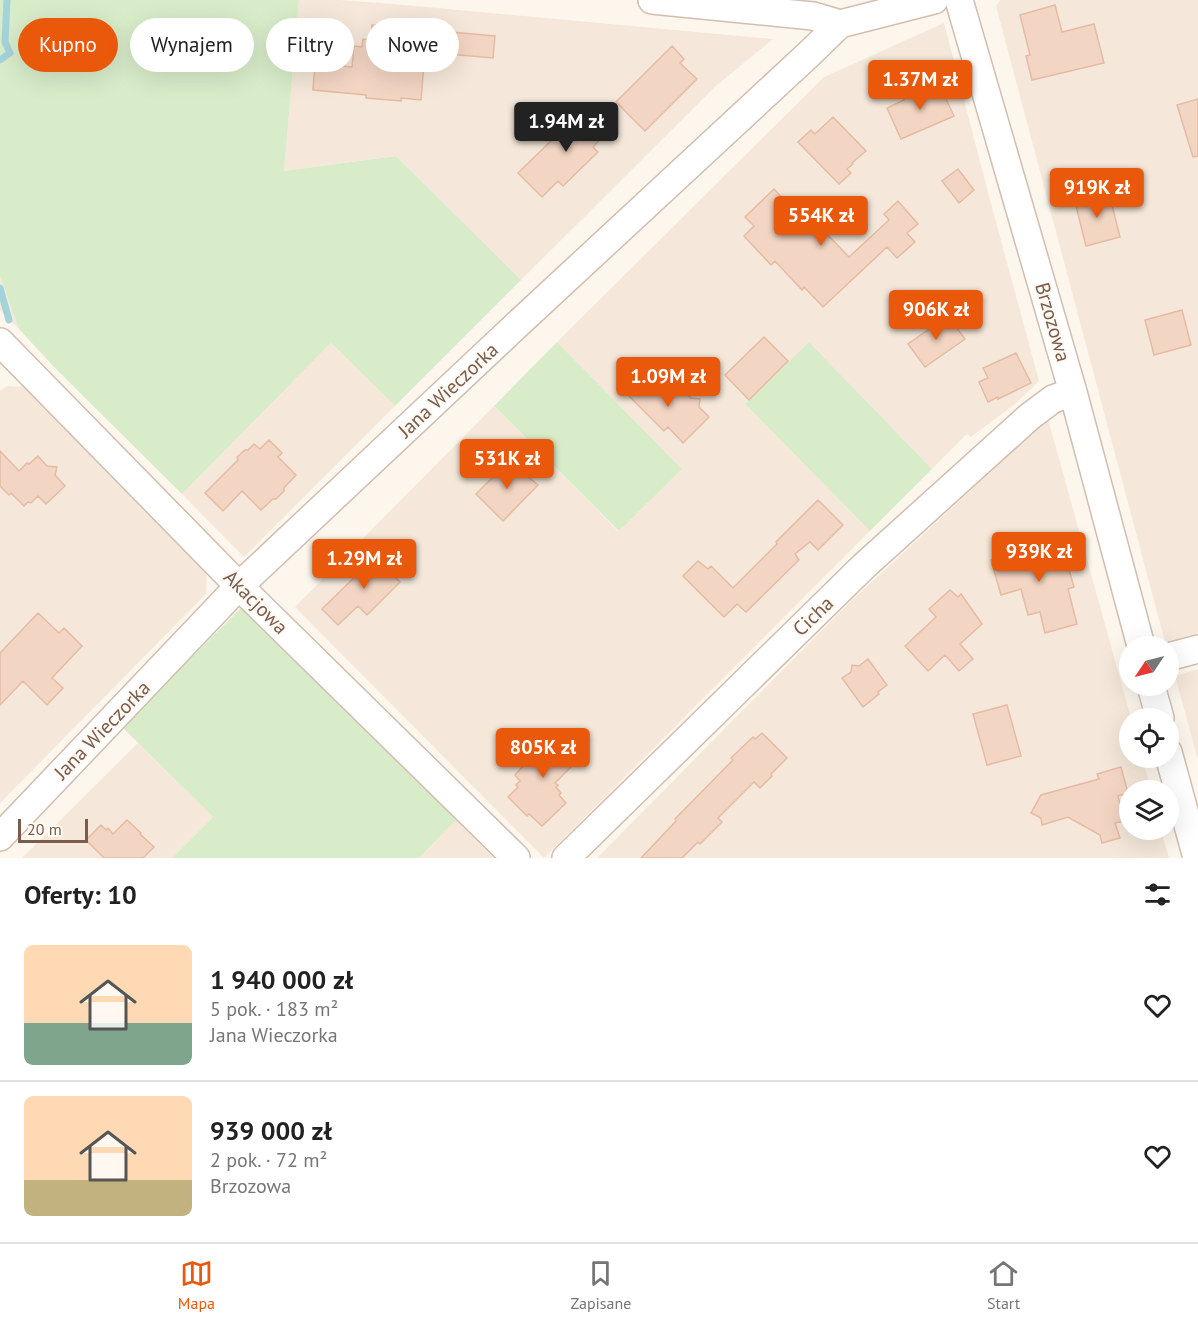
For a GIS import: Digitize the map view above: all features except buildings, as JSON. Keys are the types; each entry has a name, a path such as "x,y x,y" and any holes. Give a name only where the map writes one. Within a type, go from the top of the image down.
{"street":[{"path":"652,0 813,16 840,24"},
{"name":"Jana Wieczorka","path":"0,837 239,586 840,24 934,0"},
{"name":"Brzozowa","path":"959,0 1073,392 1138,636"},
{"name":"Akacjowa","path":"0,342 239,586 516,858"},
{"name":"Cicha","path":"566,858 864,566 1029,417 1053,399 1073,392"},
{"path":"1179,654 1198,649"},
{"path":"1172,768 1197,858"}],"shaded area":[{"path":"299,0 340,0 773,39 716,86 521,280 396,156 284,171 293,72 354,72 354,18 297,18"},
{"path":"1000,0 1198,0 1198,633 1179,638 1179,636 1163,636 996,6"},
{"path":"944,23 1039,381 1015,404 971,437 967,434 932,469 809,342 745,404 870,531 544,858 295,607 494,406 618,531 682,469 557,342 824,77"},
{"path":"0,276 19,329 0,310"},
{"path":"331,343 395,406 244,557 182,494"},
{"path":"7,386 25,387 207,569 206,594 0,803 0,391"},
{"path":"1048,419 1119,675 1119,696 1125,696 1128,708 1119,708 1119,768 1145,768 1148,780 1119,780 1119,840 1164,840 1169,858 597,858 847,605"},
{"path":"1198,669 1198,760 1179,691 1179,675"},
{"path":"138,743 213,817 172,858 22,858"},
{"path":"456,820 494,858 419,858"}],"green space":[{"path":"0,0 299,0 297,18 266,18 266,72 293,72 284,171 396,156 521,280 395,406 331,343 182,494 19,329 0,276"},
{"path":"557,342 682,469 619,531 494,406"},
{"path":"809,342 932,469 870,531 745,404"},
{"path":"243,606 456,820 419,858 172,858 213,817 122,727"}],"waterway":[{"path":"0,60 10,53 5,42 7,0"},
{"path":"0,288 9,320"}]}
